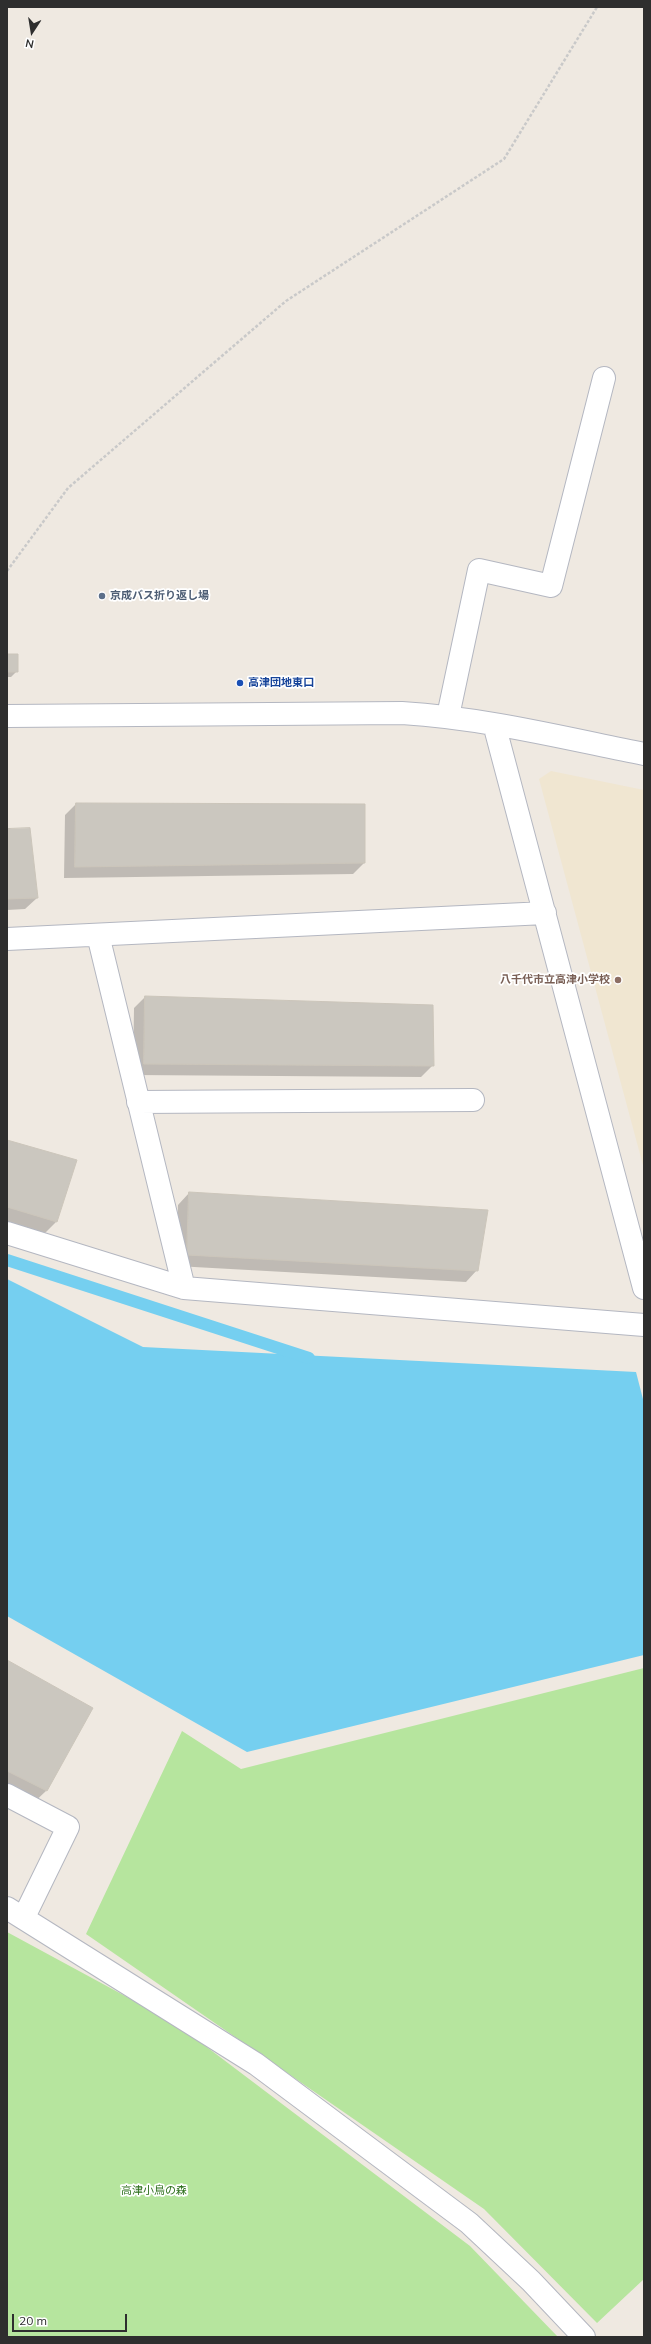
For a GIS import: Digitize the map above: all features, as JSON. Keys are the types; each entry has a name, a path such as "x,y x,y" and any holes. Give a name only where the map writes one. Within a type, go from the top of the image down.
{"street":[{"path":"448,716 479,570 551,586 604,378"},
{"path":"7,716 402,712 448,716 644,754"},
{"path":"494,724 644,1288"},
{"path":"7,939 545,913"},
{"path":"98,935 184,1288"},
{"path":"138,1102 473,1100"},
{"path":"7,1233 184,1288 644,1325"},
{"path":"7,1795 68,1827 16,1912 256,2064 463,2218 531,2281 584,2337"}],"path":[{"path":"7,571 68,488 286,301 504,159 597,7"}],"shaded area":[{"name":"八千代市立高津小学校","path":"551,771 644,790 644,1169 539,779"}],"green space":[{"path":"644,1668 644,2279 597,2323 484,2209 86,1934 182,1731 241,1769"},
{"name":"高津小鳥の森","path":"7,1932 175,2023 470,2246 558,2337 7,2337"}],"water":[{"path":"7,1279 143,1347 636,1372 644,1403 644,1655 247,1752 7,1616"}],"building":[{"path":"7,654 18,654 18,672 7,672"},
{"path":"76,803 365,804 365,863 75,867"},
{"path":"30,828 38,898 7,899 7,829"},
{"path":"145,996 433,1005 434,1066 144,1064"},
{"path":"7,1140 77,1160 57,1222 7,1207"},
{"path":"189,1192 488,1210 478,1271 187,1255"},
{"path":"7,1660 93,1708 47,1791 7,1771"}],"waterway":[{"path":"7,1260 309,1358"}],"place":[{"name":"京成バス折り返し場","path":"102,596"},
{"name":"高津団地東口","path":"240,683"},
{"name":"八千代市立高津小学校","path":"618,980"}]}
